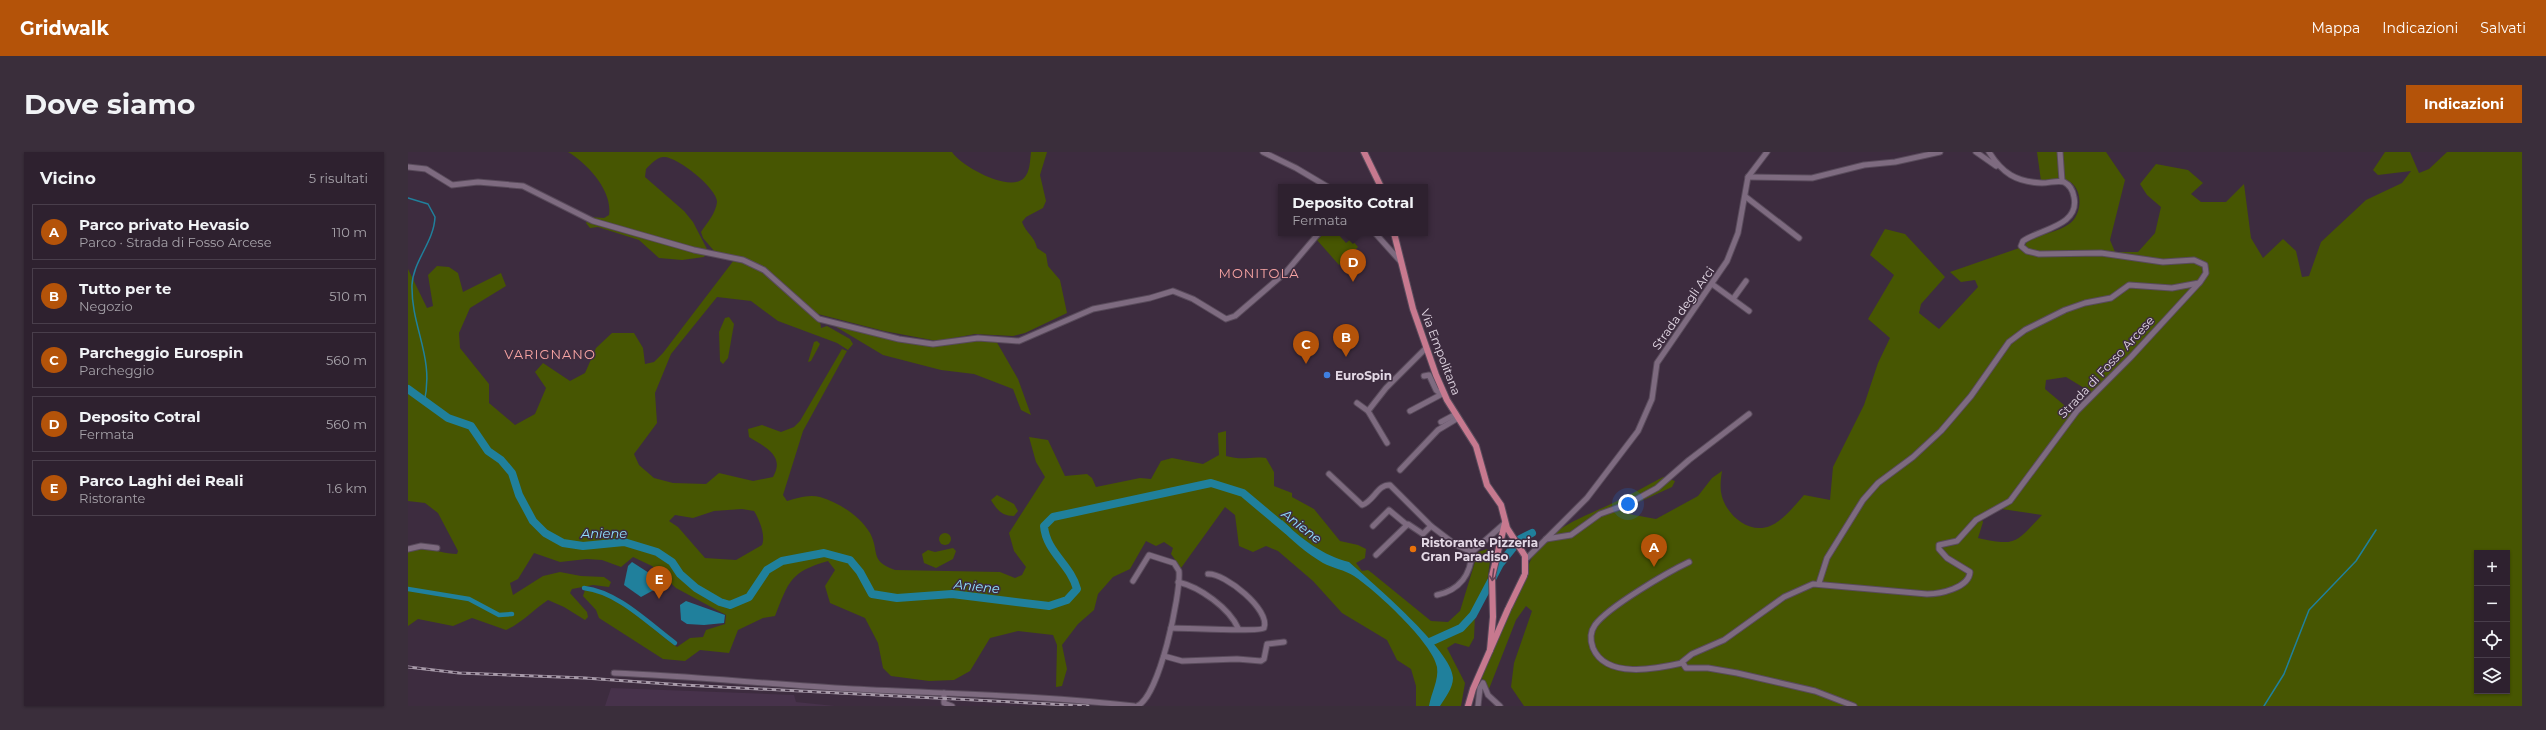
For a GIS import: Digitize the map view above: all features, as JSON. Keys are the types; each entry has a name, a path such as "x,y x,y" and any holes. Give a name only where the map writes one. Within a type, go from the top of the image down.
{"main road":[{"path":"1364,152 1379,184"},
{"name":"Via Empolitana","path":"1395,236 1426,348 1443,394 1476,446 1487,484 1503,508 1505,523 1525,557"},
{"path":"1490,650 1493,617 1492,580 1505,523"},
{"path":"1501,540 1506,536 1512,536"},
{"path":"1468,706 1473,689 1524,574 1525,557"},
{"path":"1493,617 1498,621 1503,620"}],"street":[{"path":"1262,152 1296,168 1323,184"},
{"path":"1748,176 1767,152"},
{"path":"1748,176 1812,178 1866,164 1892,162 1940,152"},
{"path":"1819,583 1827,558 1863,500 1878,484 1913,457 1941,431 2012,338 2065,310 2113,298 2129,285 2172,288 2200,282 2205,275 2206,268 2202,262 2196,261 2166,262 2098,253 2042,254 2022,249 2021,244 2025,240 2058,225 2072,213 2075,206 2074,194 2069,185 2062,181 2026,181 1999,168 1976,152"},
{"path":"1989,152 1999,168"},
{"path":"2060,152 2062,181"},
{"path":"408,167 426,169 452,185 478,182 523,186 593,221 656,241 743,260 758,266 819,319 899,339 933,344 978,338 1020,341 1093,309 1150,298 1173,291 1193,299 1226,319 1235,316 1286,272 1316,236"},
{"name":"Strada degli Arci","path":"1525,557 1546,539 1587,498 1636,436 1652,402 1658,361 1712,284 1735,241 1746,197 1748,176"},
{"path":"1746,197 1799,238"},
{"path":"1378,236 1401,263"},
{"path":"1733,299 1746,281"},
{"name":"Strada di Fosso Arcese","path":"1689,562 1660,578 1604,615 1595,625 1591,636 1592,645 1598,656 1612,666 1647,668 1682,663 1684,659 1692,654 1724,640 1784,597 1819,583 1877,591 1927,594 1945,592 1959,585 1969,576 1969,570 1946,557 1939,549 1939,545 1958,541 1973,523 2010,501 2077,410 2131,357 2200,282"},
{"path":"1712,284 1749,311"},
{"path":"1368,411 1386,388 1426,348"},
{"path":"1424,376 1429,375 1437,391 1443,394"},
{"path":"1410,411 1443,394"},
{"path":"1357,403 1368,411 1387,443"},
{"path":"1546,539 1571,535 1600,514 1625,505 1657,488 1689,460 1749,414"},
{"path":"1441,422 1457,416"},
{"path":"1400,470 1438,430 1457,416"},
{"path":"1329,474 1362,505 1368,502 1384,486 1390,484 1431,526 1456,545 1472,552"},
{"path":"1372,526 1389,510 1423,534 1431,526"},
{"path":"1437,595 1450,592 1464,579 1470,565 1472,552 1505,523"},
{"path":"1376,555 1407,524"},
{"path":"408,549 421,546 437,548"},
{"path":"614,673 665,675 854,689 1075,699 1136,706 1148,693 1164,656 1171,628 1179,571 1176,565 1150,555 1146,558 1133,581"},
{"path":"1171,628 1238,628 1262,630 1265,622 1262,611 1257,604 1216,575 1208,574"},
{"path":"1178,582 1193,587 1225,610 1238,628"},
{"path":"1164,656 1182,661 1237,659 1261,661 1264,659 1267,644 1284,642"},
{"name":"Strada di Fosso Arcese","path":"1682,663 1686,668 1716,669 1815,691 1854,706"},
{"path":"1478,706 1482,683 1488,696 1500,706"},
{"path":"944,693 944,703 952,706"}],"shaded area":[{"path":"611,688 794,695 796,702 835,706 605,706"}],"green space":[{"path":"568,152 952,152 965,164 986,176 997,180 1017,182 1026,176 1031,152 1047,152 1040,175 1046,201 1043,208 1026,217 1022,222 1037,248 1046,254 1048,266 1060,280 1067,313 1025,333 1013,336 975,334 937,341 884,331 814,313 772,274 758,264 715,252 703,238 701,232 715,210 717,202 716,196 704,182 677,161 663,157 658,159 646,169 645,177 684,211 693,222 708,251 704,257 682,260 659,258 639,240 598,227 590,228 586,223 590,217 604,218 609,215 607,197 603,187 590,170"},
{"path":"2037,152 2106,152 2125,180 2110,240 2115,252 2138,252 2155,233 2161,207 2147,195 2140,184 2156,164 2188,170 2203,183 2191,194 2201,202 2226,202 2244,184 2251,238 2263,258 2283,239 2296,251 2302,277 2309,276 2321,242 2366,200 2402,183 2411,171 2378,175 2373,170 2385,152 2410,152 2419,173 2429,169 2447,152 2522,152 2522,706 1524,706 1511,687 1514,663 1532,611 1526,606 1516,620 1489,689 1481,677 1532,557 1550,536 1562,528 1663,477 1675,481 1672,487 1628,507 1623,513 1656,519 1698,496 1712,478 1722,471 1721,492 1723,500 1738,520 1753,527 1762,528 1775,524 1804,495 1830,500 1833,467 1864,405 1878,363 1890,338 1868,319 1894,275 1870,255 1885,229 1905,234 1945,277 1921,304 1919,313 1939,329 1978,287 1975,280 1961,282 1950,272 2025,246 2028,239 2060,229 2074,220 2079,208 2079,194 2072,183 2063,179 2041,181","holes":["2066,377 2094,394 2076,415 2045,389 2046,380","1995,508 2042,515 2021,537 2015,540 2001,542 1978,538 1983,522 1980,515"]},
{"path":"1322,236 1340,236 1346,243 1351,239 1358,247 1339,265 1317,240"},
{"path":"734,260 757,267 820,321 821,328 827,326 850,339 853,344 848,350 837,343 778,321 751,301 717,297 671,354 655,393 657,423 634,454 639,465 654,478 673,483 706,484 719,473 753,481 773,477 777,463 775,457 766,448 749,437 748,429 762,425 781,432 794,427 800,421 842,349 847,351 803,431 783,495 787,501 807,496 816,496 834,502 848,510 855,515 870,533 878,559 887,567 895,570 1000,572 1015,578 1022,575 1026,567 1014,551 1009,533 1045,477 1036,462 1029,437 1048,440 1065,476 1087,474 1092,478 1096,487 1140,478 1151,479 1161,461 1172,458 1203,464 1219,455 1218,433 1226,431 1226,456 1237,458 1266,458 1274,472 1274,486 1292,493 1292,497 1314,509 1340,541 1358,545 1366,549 1365,558 1356,563 1362,571 1368,570 1431,621 1448,622 1460,611 1478,552 1487,549 1491,554 1486,590 1475,614 1474,638 1469,647 1455,643 1447,648 1465,683 1461,706 1416,706 1416,686 1411,669 1397,660 1387,640 1342,613 1313,581 1278,551 1266,546 1253,552 1239,546 1235,515 1225,507 1181,568 1171,554 1173,548 1164,542 1156,546 1146,541 1130,569 1113,577 1098,594 1094,610 1078,624 1062,645 1067,669 1062,686 1056,687 1057,645 1053,635 1018,631 990,638 970,671 954,680 929,681 891,676 883,668 878,643 865,618 830,603 825,586 835,570 828,561 815,565 798,574 788,586 775,616 763,618 738,630 729,653 700,650 685,661 663,659 599,618 596,610 583,596 585,590 610,598 633,613 677,647 690,638 703,637 706,630 725,624 726,615 676,588 652,566 633,557 621,567 602,560 587,559 560,562 534,553 518,579 510,583 513,595 543,576 560,572 581,576 604,577 611,582 609,587 593,585 572,589 570,593 587,612 588,617 585,620 564,607 548,600 517,624 506,630 472,618 453,626 418,619 408,626 408,552 420,549 457,554 458,551 438,513 425,503 408,501 408,269 427,308 433,306 428,275 437,266 449,267 458,273 463,292 501,273 506,286 470,308 459,333 460,348 489,384 489,403 515,425 535,414 546,388 535,372 543,363 570,381 585,373 596,348 612,333 634,333 643,348 645,364 654,362 663,353","holes":["742,509 754,511 763,532 762,545 736,560 705,558 678,527 669,521 675,515 693,518 714,511"]},
{"path":"729,317 734,324 728,358 723,364 720,361 719,332 725,318"},
{"path":"833,325 841,325 933,346 964,341 995,339 1018,379 1031,415 1021,410 1013,389 974,374 941,370 883,355"},
{"path":"817,341 820,344 811,361 808,362 814,342"},
{"path":"997,495 1014,504 1018,511 1014,516 1003,514 995,507 991,500"},
{"path":"945,533 949,535 951,539 949,543 945,545 941,543 939,539 941,535"},
{"path":"953,548 956,551 953,559 936,568 924,563 922,554 928,550 935,552"}],"water":[{"name":"Aniene","path":"1282,520 1313,546 1331,556 1349,562 1392,600 1440,651 1449,666 1453,682 1440,706 1429,706 1436,682 1437,667 1433,657 1415,631 1375,593 1354,576 1323,563 1299,546 1278,527"},
{"path":"632,562 660,580 661,586 641,597 624,585 628,566"},
{"path":"686,601 725,615 724,623 704,625 687,624 681,620 680,605"}],"waterway":[{"path":"408,198 428,204 435,217 431,235 416,268 412,285 415,315 427,371 427,386 424,403"},
{"name":"Aniene","path":"408,389 448,418 471,426 488,451 501,460 512,473 519,495 533,521 545,533 563,543 583,546 624,542 657,552 672,562 680,574 696,588 720,602 730,605 749,597 767,570 782,561 824,553 850,560 860,572 872,594 897,598 952,594 1049,606 1067,600 1077,589 1070,573 1054,551 1046,535 1044,526 1053,517 1211,483 1243,493 1287,530"},
{"path":"2264,706 2284,674 2309,610 2356,561 2376,530"},
{"path":"1430,642 1461,628 1473,615 1500,564 1520,539 1532,533"},
{"path":"584,588 609,595 621,602 675,643"},
{"path":"408,589 469,599 499,615 512,614"}],"railway":[{"path":"408,667 459,673 585,678 683,685 1088,706"}],"place":[{"name":"Deposito Cotral","path":"1353,282"},
{"name":"Tutto per te","path":"1346,357"},
{"name":"Parcheggio Eurospin","path":"1306,364"},
{"name":"EuroSpin","path":"1327,375"},
{"name":"Ristorante Pizzeria Gran Paradiso","path":"1413,549"},
{"name":"Parco privato Hevasio","path":"1654,567"},
{"name":"Parco Laghi dei Reali","path":"659,599"}],"district":[{"name":"MONITOLA","path":"1259,273"},
{"name":"VARIGNANO","path":"550,354"}]}
